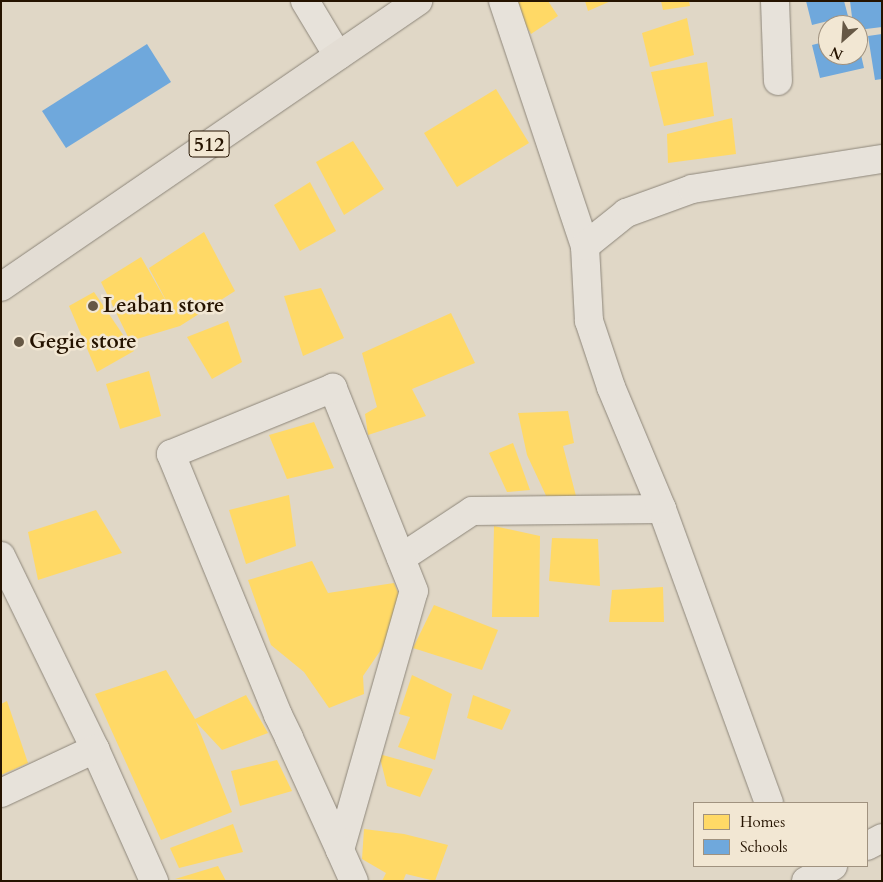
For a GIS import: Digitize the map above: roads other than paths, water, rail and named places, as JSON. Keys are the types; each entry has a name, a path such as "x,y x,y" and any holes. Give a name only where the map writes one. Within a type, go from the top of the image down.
{"main road":[{"name":"512","path":"1,287 418,1"}],"street":[{"path":"305,1 338,56"},
{"path":"503,1 585,246 589,321 611,387 662,510 769,802"},
{"path":"775,1 778,80"},
{"path":"585,246 626,213 692,189 882,159"},
{"path":"340,850 414,591 333,388 171,454 278,715 354,881"},
{"path":"401,558 472,511 662,510"},
{"path":"1,556 95,749 154,881"},
{"path":"1,793 95,749"},
{"path":"868,845 882,838"},
{"path":"792,867 797,881"},
{"path":"806,881 831,867"}],"place":[{"name":"Leaban store","path":"93,306"},
{"name":"Gegie store","path":"19,342"}]}
